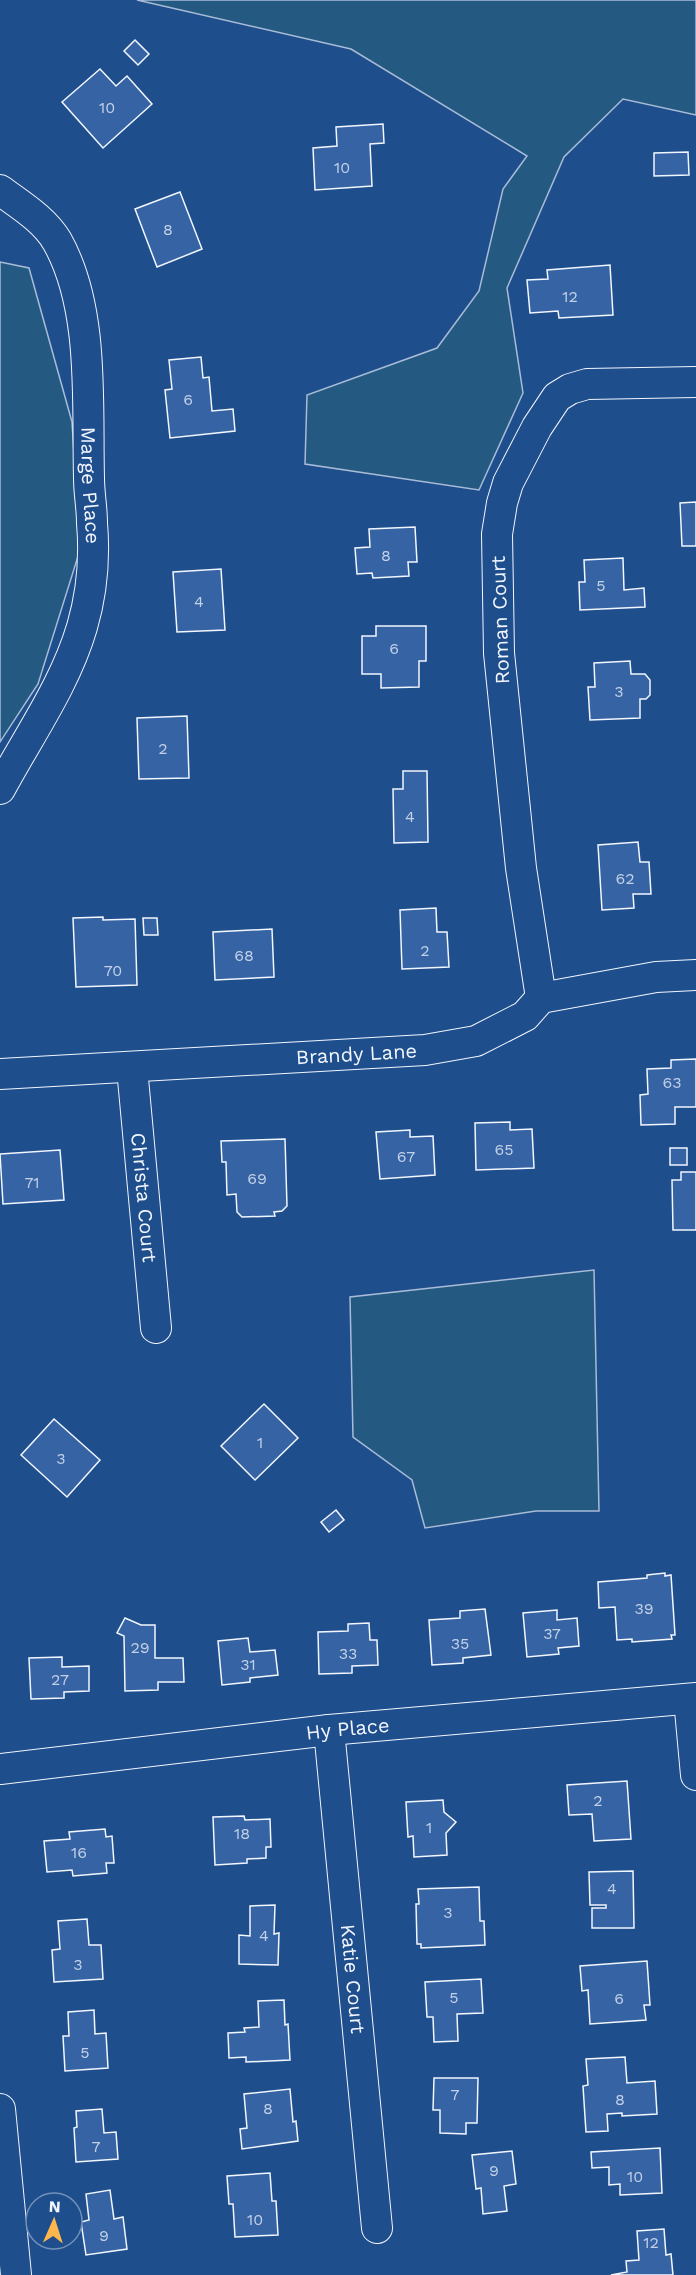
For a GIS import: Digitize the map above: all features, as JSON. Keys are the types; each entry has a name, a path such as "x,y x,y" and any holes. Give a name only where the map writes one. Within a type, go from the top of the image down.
{"street":[{"name":"Marge Place","path":"0,190 45,225 57,242 82,315 86,342 89,485 93,525 92,589 81,629 40,722 0,789"},
{"name":"Roman Court","path":"541,998 521,868 499,652 497,534 502,503 508,483 532,437 557,397 570,389 587,384 696,382"},
{"path":"541,998 656,978 696,975"},
{"name":"Brandy Lane","path":"0,1074 425,1050 476,1041 525,1016 541,998"},
{"name":"Christa Court","path":"132,1068 156,1328"},
{"path":"693,1699 696,1775"},
{"name":"Hy Place","path":"0,1769 329,1730 693,1699"},
{"name":"Katie Court","path":"329,1730 377,2228"},
{"path":"0,2109 16,2275"}],"shaded area":[{"path":"137,0 696,0 696,115 623,99 564,157 507,288 523,393 479,490 305,464 307,395 437,348 479,291 503,189 527,156 351,49"},
{"path":"0,262 29,268 72,422 80,550 38,684 0,742"},
{"path":"594,1270 599,1511 536,1511 425,1528 412,1480 353,1437 350,1297"}],"building":[{"path":"135,40 149,54 138,65 124,51"},
{"path":"100,69 116,86 127,76 152,104 103,148 62,102"},
{"path":"383,124 384,143 370,144 372,186 315,190 313,148 337,146 336,127"},
{"path":"688,152 689,175 654,176 654,153"},
{"path":"180,192 202,249 157,267 135,209"},
{"path":"610,265 613,315 559,318 558,311 530,313 527,280 548,279 547,270"},
{"path":"201,357 203,378 209,377 212,411 233,409 235,431 170,438 165,390 172,389 169,360"},
{"path":"696,502 696,546 682,546 680,503"},
{"path":"415,527 417,562 408,562 409,576 373,578 372,573 357,574 355,548 370,547 369,529"},
{"path":"623,558 624,590 644,588 645,607 580,610 579,582 585,582 584,560"},
{"path":"221,569 225,630 177,632 173,572"},
{"path":"376,626 426,626 426,661 419,661 419,687 381,688 381,674 362,674 362,636 376,636"},
{"path":"630,661 631,674 645,674 650,680 650,695 646,699 640,699 640,718 590,720 588,687 595,687 594,663"},
{"path":"187,716 189,778 139,779 137,718"},
{"path":"403,771 427,771 428,842 394,843 393,789 403,789"},
{"path":"638,842 640,862 649,862 651,894 633,894 634,908 602,910 598,845"},
{"path":"436,908 437,932 447,932 449,967 402,969 400,910"},
{"path":"103,917 103,920 135,919 137,985 76,987 73,918"},
{"path":"143,918 157,918 158,935 144,935"},
{"path":"272,929 274,977 215,980 213,932"},
{"path":"696,1059 696,1107 675,1107 675,1124 641,1125 640,1095 648,1094 647,1069 671,1068 671,1060"},
{"path":"510,1122 510,1130 532,1129 534,1168 476,1170 475,1123"},
{"path":"410,1130 410,1137 433,1136 435,1175 380,1179 376,1132"},
{"path":"285,1139 287,1206 282,1211 274,1212 275,1216 242,1217 237,1212 236,1194 227,1195 226,1162 222,1162 221,1141"},
{"path":"670,1148 687,1148 687,1165 670,1165"},
{"path":"60,1150 64,1200 3,1204 0,1154"},
{"path":"681,1172 696,1172 696,1230 673,1230 672,1180 681,1180"},
{"path":"264,1404 298,1438 255,1480 221,1446"},
{"path":"54,1419 100,1460 67,1497 21,1455"},
{"path":"336,1510 344,1520 329,1532 321,1522"},
{"path":"665,1573 665,1576 671,1575 675,1635 671,1635 672,1639 632,1642 632,1639 617,1640 615,1607 599,1608 598,1582 647,1578 647,1575"},
{"path":"485,1609 491,1655 463,1658 463,1663 432,1665 429,1620 460,1618 460,1611"},
{"path":"557,1610 557,1620 577,1618 579,1646 558,1648 559,1654 527,1657 523,1613"},
{"path":"125,1618 141,1625 155,1625 155,1658 183,1658 184,1682 158,1682 158,1690 125,1691 124,1636 117,1633"},
{"path":"369,1623 370,1640 377,1640 378,1665 352,1666 352,1673 319,1674 318,1632 348,1631 348,1624"},
{"path":"248,1638 250,1652 275,1650 278,1675 250,1678 250,1682 222,1685 218,1641"},
{"path":"62,1657 62,1667 89,1666 89,1691 64,1692 64,1698 31,1699 29,1658"},
{"path":"627,1781 631,1839 594,1841 592,1814 569,1815 567,1785"},
{"path":"443,1800 444,1812 456,1822 446,1833 447,1855 414,1857 413,1836 408,1837 406,1802"},
{"path":"244,1816 245,1820 270,1819 271,1847 266,1847 266,1858 247,1859 247,1863 215,1865 213,1817"},
{"path":"105,1829 106,1837 112,1836 114,1863 106,1863 107,1873 73,1876 72,1870 47,1872 44,1841 70,1839 69,1832"},
{"path":"633,1871 634,1928 592,1928 592,1908 606,1908 606,1905 590,1905 589,1872"},
{"path":"479,1887 480,1921 484,1921 485,1945 421,1948 421,1944 417,1944 418,1889"},
{"path":"275,1905 274,1934 279,1933 278,1965 239,1964 239,1935 250,1936 250,1906"},
{"path":"87,1919 89,1945 101,1945 103,1979 54,1982 52,1950 60,1949 58,1921"},
{"path":"647,1961 650,2005 644,2005 646,2020 590,2024 588,1990 582,1991 580,1966"},
{"path":"481,1979 483,2013 457,2014 458,2041 434,2042 433,2017 427,2017 425,1982"},
{"path":"284,2000 290,2060 246,2062 246,2057 229,2058 228,2033 245,2032 244,2028 259,2027 258,2001"},
{"path":"94,2010 95,2034 106,2033 108,2068 65,2071 63,2036 69,2036 68,2012"},
{"path":"625,2057 627,2083 655,2081 657,2114 622,2116 622,2113 607,2114 608,2131 586,2132 583,2086 588,2085 586,2059"},
{"path":"434,2078 478,2078 477,2123 466,2123 466,2134 440,2133 440,2110 433,2110"},
{"path":"290,2089 293,2122 296,2121 298,2141 242,2149 240,2129 247,2128 244,2094"},
{"path":"102,2109 104,2133 116,2132 118,2159 76,2162 74,2128 77,2127 76,2111"},
{"path":"660,2148 662,2193 620,2195 620,2184 609,2185 609,2167 592,2168 591,2152"},
{"path":"512,2151 516,2184 504,2186 507,2211 483,2214 481,2188 476,2189 472,2155"},
{"path":"270,2173 272,2201 276,2201 278,2235 235,2237 233,2204 229,2204 227,2176"},
{"path":"110,2190 114,2219 123,2217 127,2249 86,2255 84,2221 89,2220 86,2194"},
{"path":"664,2229 666,2255 671,2254 673,2275 611,2275 627,2272 626,2261 639,2260 637,2231"}]}
